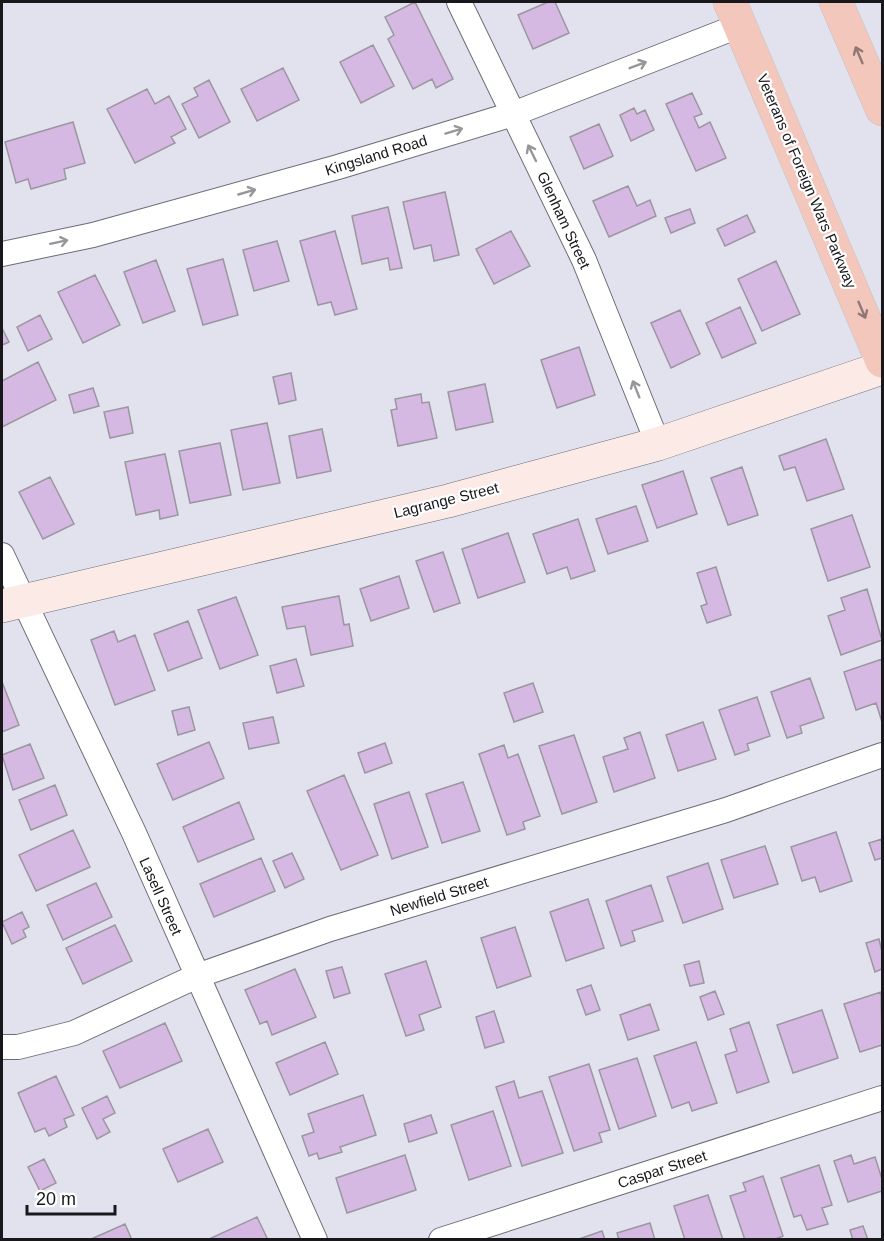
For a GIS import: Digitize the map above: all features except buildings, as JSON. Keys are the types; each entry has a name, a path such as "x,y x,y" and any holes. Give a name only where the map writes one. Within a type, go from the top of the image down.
{"highway":[{"path":"836,2 882,109"},
{"name":"Veterans of Foreign Wars Parkway","path":"736,13 882,361"}],"main road":[{"name":"Lagrange Street","path":"12,604 448,501 658,444 882,368"}],"street":[{"name":"Glenham Street","path":"459,2 584,260 658,444"},
{"name":"Kingsland Road","path":"2,254 93,236 339,167 513,114 736,13"},
{"name":"Lasell Street","path":"2,555 12,604 134,833 315,1239"},
{"name":"Newfield Street","path":"2,1047 18,1047 74,1033 197,976 330,929 726,810 882,755"},
{"name":"Caspar Street","path":"441,1239 882,1098"}]}
